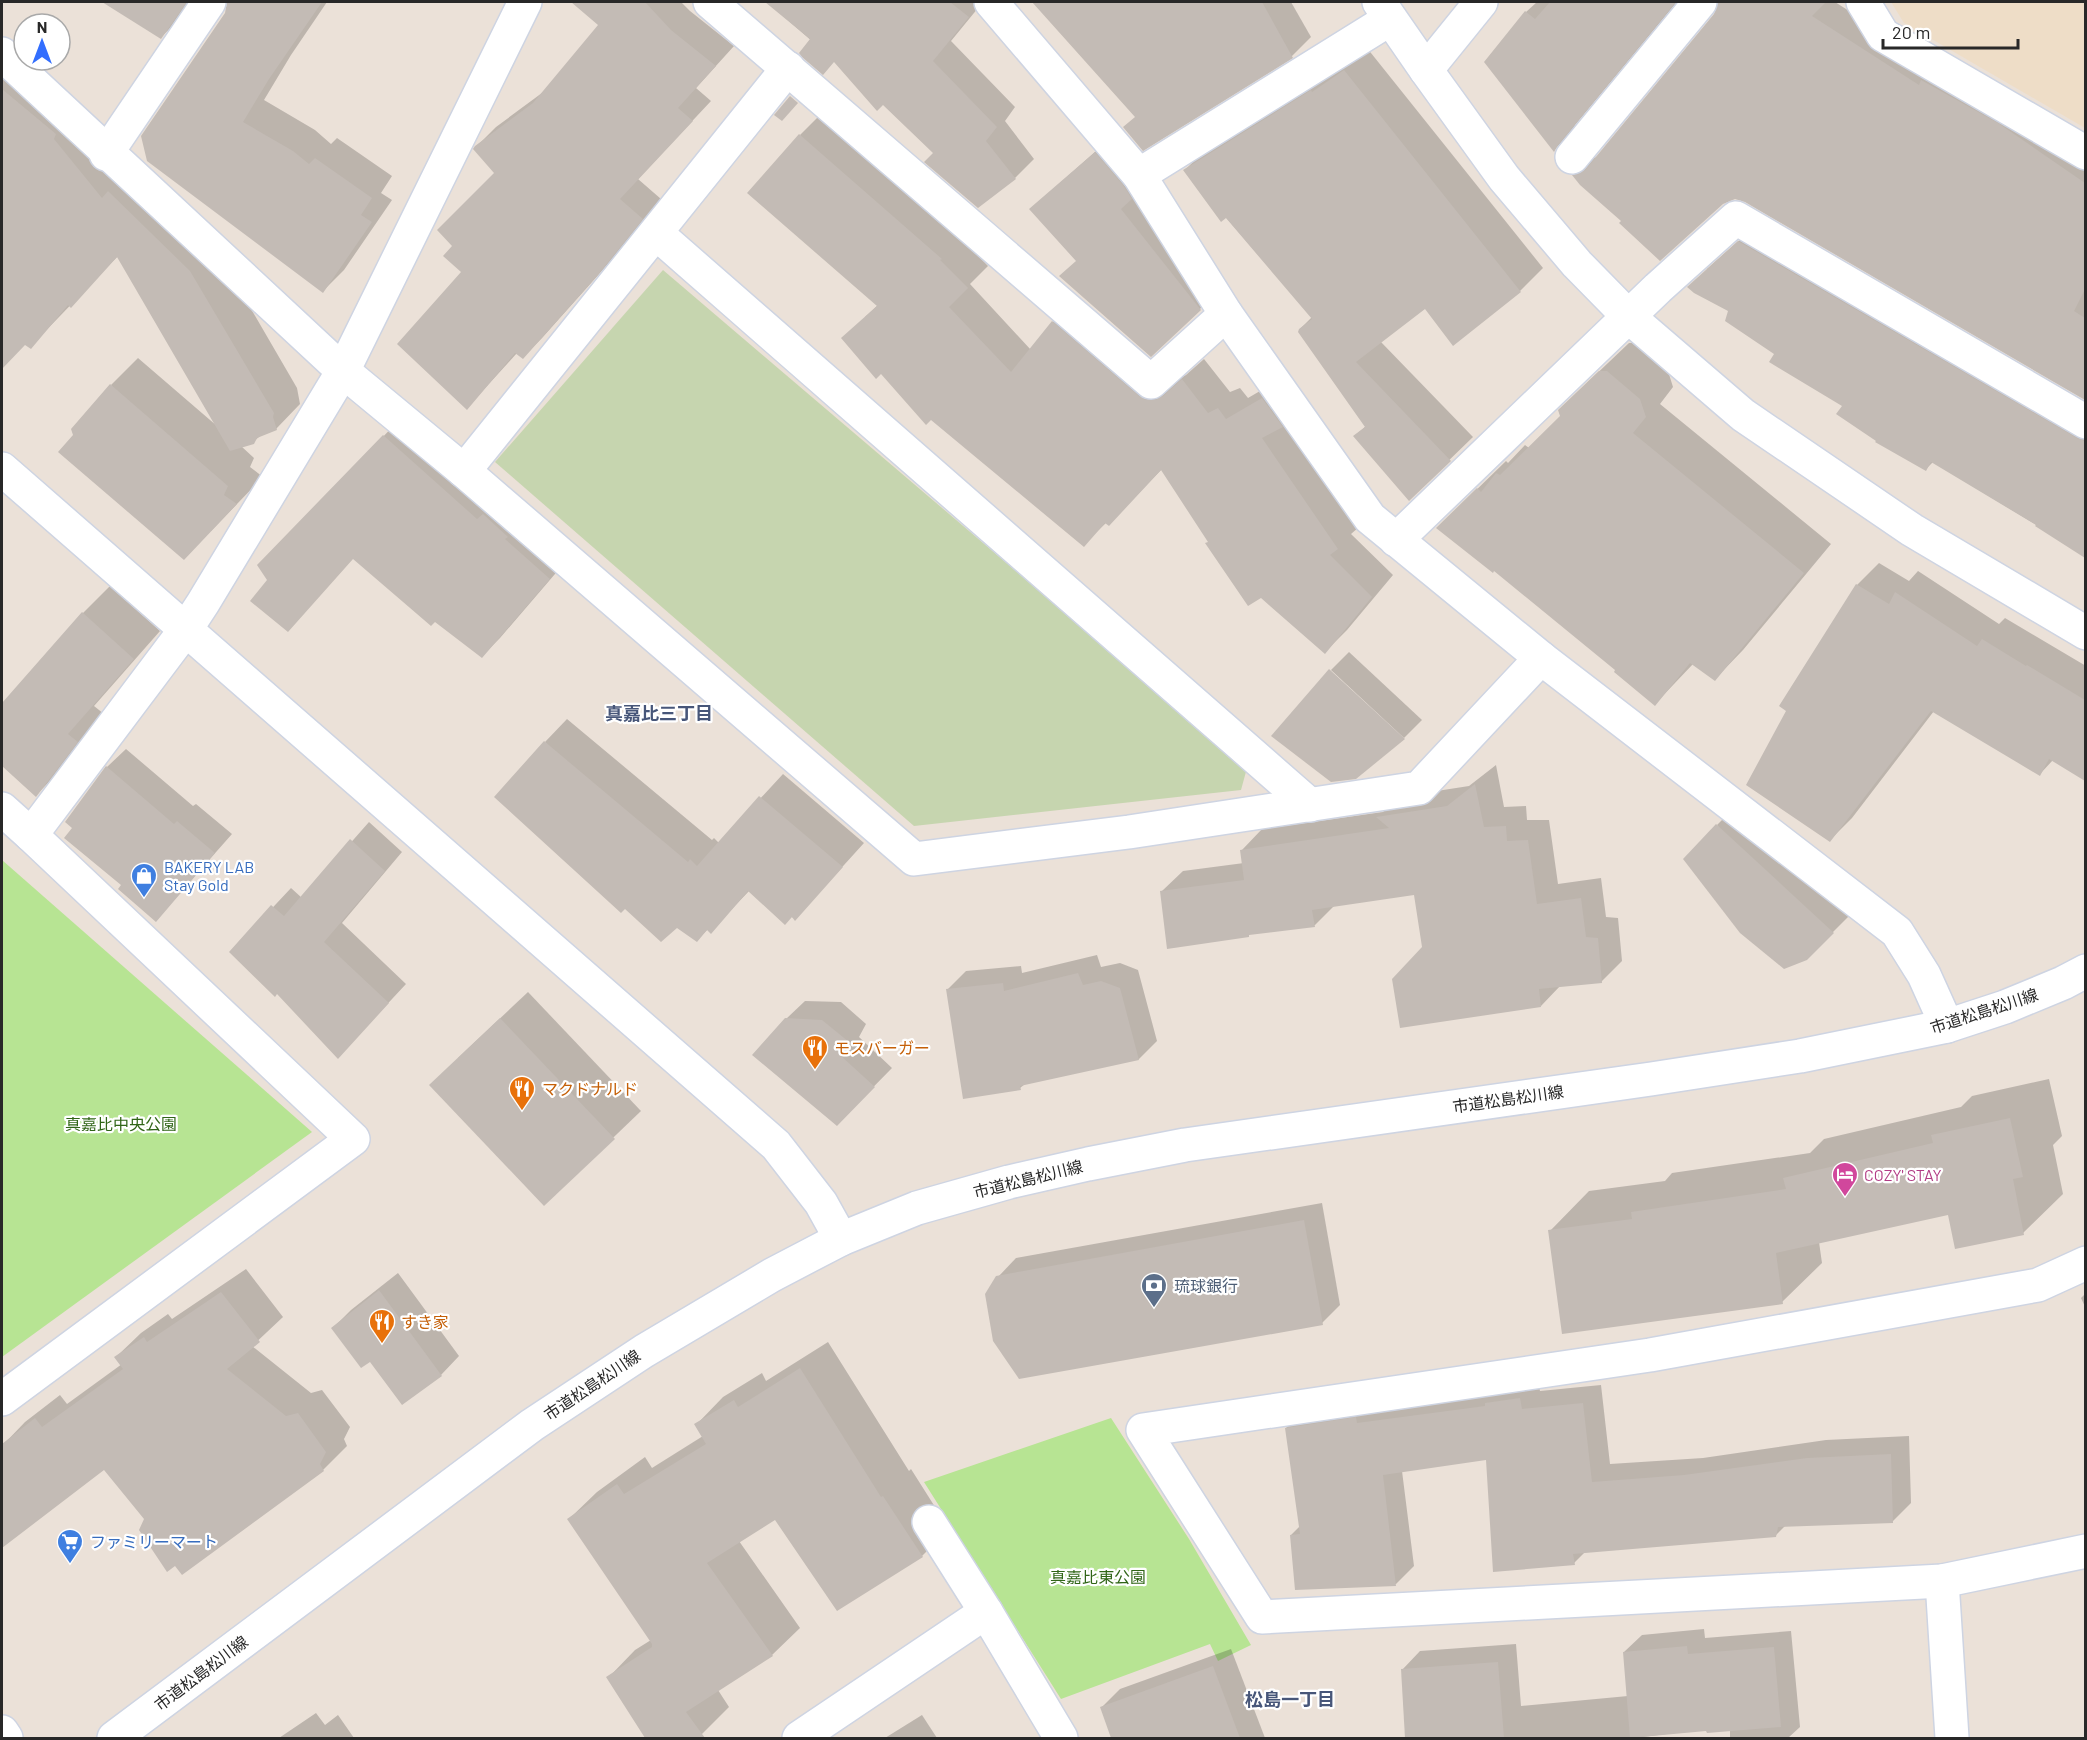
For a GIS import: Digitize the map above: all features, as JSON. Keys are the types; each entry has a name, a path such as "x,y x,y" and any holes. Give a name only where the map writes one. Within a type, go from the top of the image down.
{"street":[{"path":"106,154 209,2"},
{"path":"30,835 186,629 343,372 525,2"},
{"path":"710,2 1151,382 1226,314"},
{"path":"992,2 1139,175 1226,314 1370,518 1541,658 1897,932 1924,975 1947,1026"},
{"path":"1426,70 1481,2"},
{"path":"1572,157 1700,2"},
{"path":"1863,2 1882,34 2085,153"},
{"path":"1139,175 1385,10 1504,178 1576,264 1629,317 1743,415 1912,530 2085,633"},
{"path":"2,54 106,154 343,372 464,471 914,859 1129,832 1419,788 1541,658"},
{"path":"464,471 788,68"},
{"path":"1396,540 1736,218 2085,422"},
{"path":"656,233 1310,805"},
{"path":"2,469 776,1145 821,1203 841,1239"},
{"path":"2,809 353,1139 2,1399"},
{"name":"市道松島松川線","path":"114,1738 532,1425 644,1351 772,1275 841,1239 916,1208 1009,1182 1185,1145 1777,1060 1947,1026 2005,1007 2085,971"},
{"path":"2085,1263 2038,1285 1650,1355 1143,1430 1262,1617 1942,1581 2085,1551"},
{"path":"929,1522 1061,1738"},
{"path":"1942,1581 1952,1738"},
{"path":"799,1738 986,1612"},
{"path":"2,1732 6,1738"}],"shaded area":[{"path":"1891,2 2085,2 2085,128 1904,23"}],"green space":[{"path":"663,270 1247,768 1241,790 914,826 495,462"},
{"name":"真嘉比中央公園","path":"2,860 312,1132 2,1357"},
{"name":"真嘉比東公園","path":"1111,1418 1189,1539 1251,1645 1218,1661 1210,1644 1061,1699 924,1482"}],"building":[{"path":"102,2 187,2 161,39"},
{"path":"227,2 322,2 269,79 243,122 293,151 309,164 315,158 372,198 361,215 372,222 323,293 147,161 141,136 225,13"},
{"path":"571,2 645,2 671,30 716,66 678,108 693,121 620,199 643,219 597,276 523,359 515,353 467,410 397,344 461,272 443,256 452,246 437,230 494,173 473,149 533,103 598,25"},
{"path":"765,2 950,2 969,17 933,61 997,127 986,141 1016,179 978,208 924,162 933,153 883,105 877,111 834,62 823,75 802,57 799,53 810,39"},
{"path":"1032,2 1262,2 1293,58 1143,151 1123,127 1135,117"},
{"path":"1550,2 1676,2 1554,152 1484,62 1525,11 1535,19"},
{"path":"1718,2 1826,2 1812,16 1919,85 1921,80 1998,123 2085,183 2085,289 2074,311 2085,318 2085,400 1745,202 1735,199 1723,204 1660,261 1619,223 1621,221 1580,185 1572,175 1579,174 1586,169 1714,14"},
{"path":"1344,70 1521,292 1453,346 1425,309 1356,362 1451,461 1409,501 1353,436 1365,427 1298,332 1312,319 1226,218 1221,222 1183,170 1311,90 1312,92"},
{"path":"2,89 56,134 54,139 102,198 108,191 190,271 274,413 277,430 257,438 254,444 230,451 117,257 71,308 68,305 31,349 25,345 2,369"},
{"path":"790,96 798,103 782,121 774,115"},
{"path":"799,134 942,259 940,260 968,288 949,307 1011,372 1052,321 1146,400 1155,400 1163,396 1182,379 1208,413 1218,408 1226,419 1262,398 1283,427 1262,438 1338,549 1330,555 1372,597 1325,654 1261,598 1248,606 1205,543 1208,542 1161,470 1109,526 1105,523 1084,547 931,420 926,425 881,374 876,379 841,338 877,306 747,193"},
{"path":"1095,152 1132,199 1121,209 1201,310 1151,357 1059,276 1076,261 1029,209"},
{"path":"1738,241 2085,441 2085,558 2036,525 1931,462 1926,471 1875,442 1836,414 1842,406 1769,362 1774,354 1725,321 1728,311 1687,287"},
{"path":"1599,371 1607,371 1640,399 1646,417 1633,433 1804,573 1715,681 1690,663 1655,706 1614,672 1615,670 1494,571 1493,573 1436,528 1477,488 1481,492 1496,473 1500,475 1560,416 1558,410"},
{"path":"110,384 228,486 224,495 237,504 184,560 58,452 73,435 71,429"},
{"path":"383,435 477,519 483,514 508,537 505,539 550,579 482,658 435,622 431,626 353,559 288,632 250,601 267,580 257,565"},
{"path":"1856,584 1889,604 1895,592 1977,646 1982,639 2085,700 2085,781 2049,759 2040,776 1931,711 1830,842 1746,785 1786,711 1779,706"},
{"path":"82,612 134,659 68,734 78,742 36,797 2,766 2,703"},
{"path":"1329,669 1405,739 1356,779 1331,782 1271,736"},
{"path":"544,741 688,862 690,859 697,866 759,796 843,867 795,921 792,917 785,925 748,891 711,934 707,930 697,942 677,928 661,942 625,909 621,913 494,797"},
{"path":"106,766 174,824 177,821 215,853 156,922 118,889 121,885 64,838 72,828 65,822"},
{"path":"1475,784 1484,827 1506,826 1507,841 1528,840 1537,904 1581,898 1586,937 1598,938 1602,983 1539,989 1541,1007 1400,1028 1392,979 1422,947 1414,895 1312,910 1315,927 1167,949 1160,891 1244,880 1240,850 1389,828 1376,817 1447,806"},
{"path":"1716,824 1834,933 1807,960 1784,969 1740,933 1683,859"},
{"path":"350,839 385,871 324,942 389,1003 338,1059 277,994 275,997 229,952 271,905 284,916"},
{"path":"1078,973 1083,985 1101,981 1120,988 1139,1060 1020,1086 1021,1090 963,1099 946,989 1003,983 1004,991"},
{"name":"マクドナルド","path":"500,1018 615,1139 544,1206 429,1085"},
{"name":"モスバーガー","path":"785,1018 822,1020 849,1042 841,1056 875,1087 837,1126 752,1055"},
{"path":"2010,1118 2023,1177 2013,1179 2024,1235 1955,1249 1948,1215 1776,1253 1783,1304 1562,1334 1548,1230 1632,1219 1631,1212 1786,1189 1783,1178 1933,1143 1931,1135"},
{"name":"琉球銀行","path":"1304,1220 1323,1325 1019,1379 993,1341 985,1294 996,1276"},
{"name":"すき家","path":"379,1290 442,1376 402,1405 370,1362 361,1368 331,1328"},
{"path":"221,1292 260,1342 227,1369 286,1416 298,1413 326,1452 320,1464 324,1471 182,1575 175,1566 167,1572 139,1530 144,1519 104,1470 2,1548 2,1444 35,1418 42,1427 123,1369 114,1357 144,1337 147,1342"},
{"path":"800,1368 881,1497 883,1496 923,1557 837,1611 775,1520 707,1563 773,1656 686,1712 705,1738 645,1738 606,1677 652,1647 652,1644 567,1519 617,1484 624,1494 706,1444 694,1424 734,1400 738,1407"},
{"path":"1520,1398 1522,1409 1583,1403 1592,1482 1684,1475 1807,1458 1891,1454 1893,1523 1778,1527 1776,1537 1573,1554 1575,1565 1493,1572 1486,1460 1383,1475 1396,1586 1295,1590 1290,1535 1300,1534 1285,1428 1356,1417 1357,1423 1485,1406 1485,1403"},
{"path":"1687,1646 1688,1654 1774,1647 1781,1727 1630,1738 1623,1652"},
{"path":"1498,1662 1504,1738 1405,1738 1401,1669"},
{"path":"1213,1666 1240,1738 1111,1738 1100,1707"}],"place":[{"name":"BAKERY LAB Stay Gold","path":"144,899"},
{"name":"モスバーガー","path":"815,1071"},
{"name":"マクドナルド","path":"522,1112"},
{"name":"COZY' STAY","path":"1845,1198"},
{"name":"琉球銀行","path":"1154,1309"},
{"name":"すき家","path":"382,1345"},
{"name":"ファミリーマート","path":"70,1565"}],"district":[{"name":"真嘉比三丁目","path":"659,714"},
{"name":"松島一丁目","path":"1290,1700"}]}
